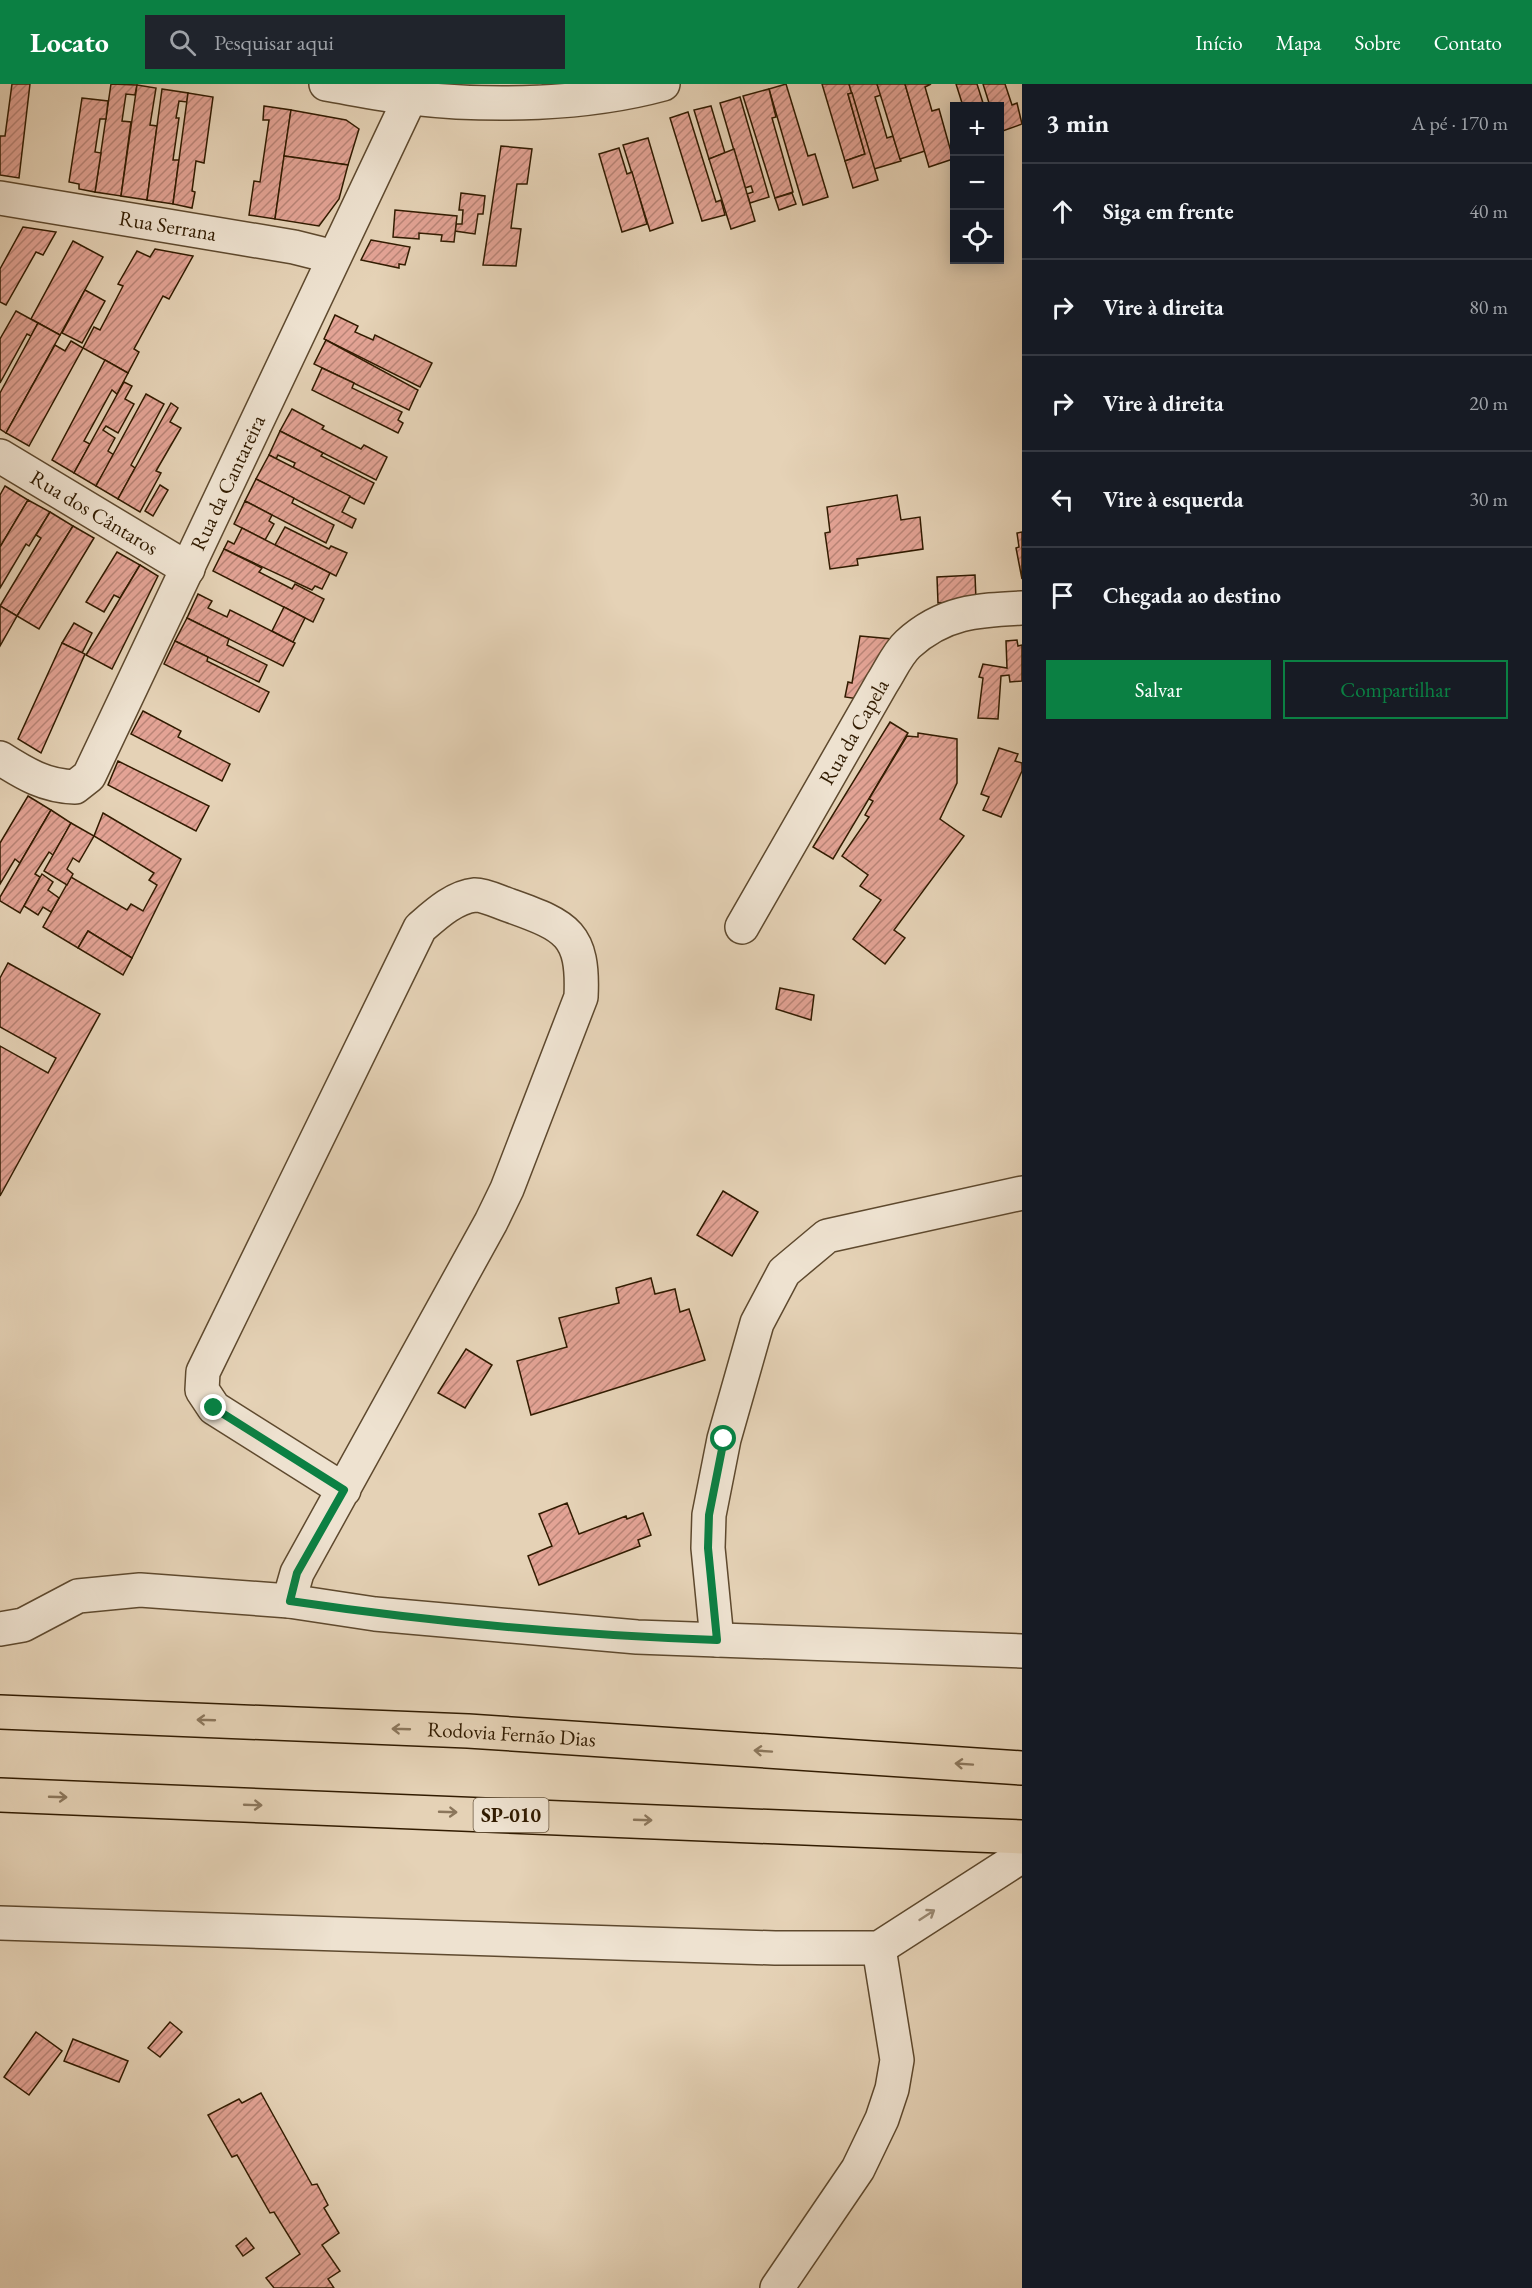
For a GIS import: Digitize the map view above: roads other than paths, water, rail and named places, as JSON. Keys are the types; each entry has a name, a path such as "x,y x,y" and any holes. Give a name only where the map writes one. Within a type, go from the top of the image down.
{"highway":[{"name":"Rodovia Fernão Dias","path":"0,1712 468,1731 1022,1768"},
{"name":"SP-010","path":"0,1795 1022,1837"}],"street":[{"path":"326,84 410,98 459,102 569,100 663,84"},
{"name":"Rua da Cantareira","path":"0,759 29,777 53,786 75,787 89,776 410,98"},
{"name":"Rua Serrana","path":"0,198 294,247 334,257"},
{"name":"Rua dos Cântaros","path":"0,456 188,569"},
{"name":"Rua da Capela","path":"742,927 906,645 939,622 975,610 1022,608"},
{"path":"290,1601 297,1573 344,1490 492,1222 581,997 583,970 577,949 569,935 550,920 477,895 461,899 437,913 420,928 203,1372 202,1390 214,1408 344,1490"},
{"path":"717,1640 708,1548 709,1515 724,1439 757,1323 784,1272 827,1236 1022,1193"},
{"path":"0,1629 23,1625 78,1596 140,1590 290,1601 399,1616 637,1637 1022,1651"},
{"path":"0,1923 763,1947 879,1948 1022,1856"},
{"path":"777,2288 858,2169 882,2119 892,2089 897,2060 879,1948"}]}
